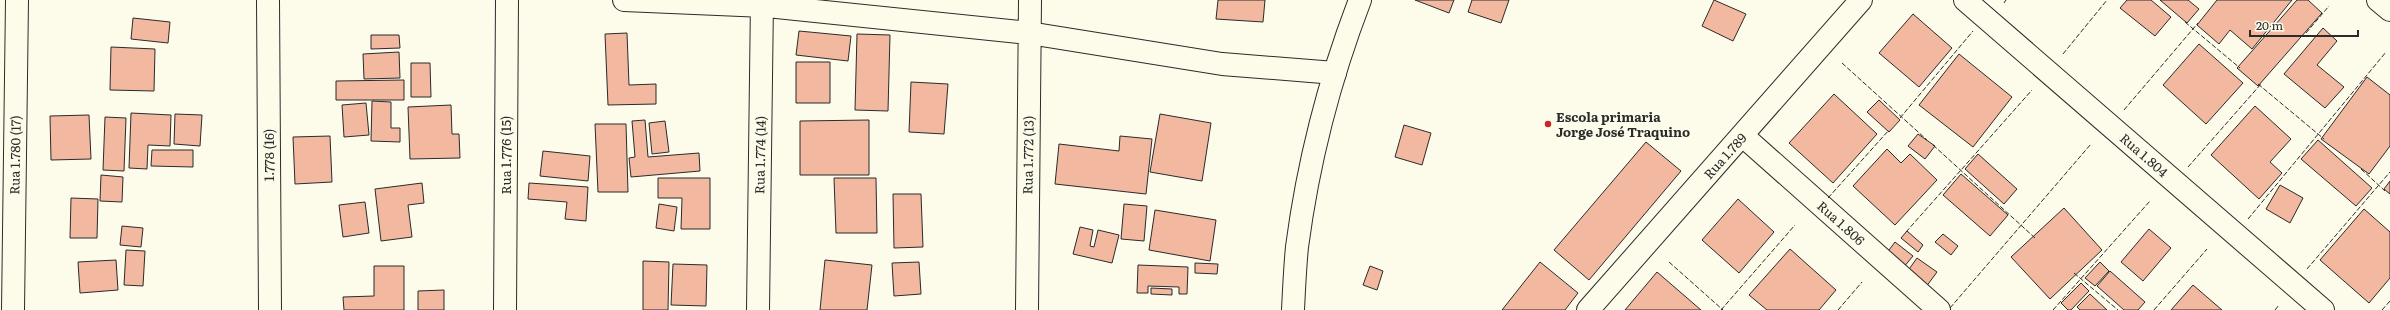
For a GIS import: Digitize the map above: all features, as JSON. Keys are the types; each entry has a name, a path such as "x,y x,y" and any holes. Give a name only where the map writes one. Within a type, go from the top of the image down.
{"street":[{"name":"Rua 1.780 (17)","path":"13,310 17,0"},
{"name":"1.778 (16)","path":"268,0 270,310"},
{"name":"Rua 1.776 (15)","path":"506,310 507,0"},
{"path":"624,0 762,3 1029,33 1222,64 1335,73"},
{"name":"Rua 1.772 (13)","path":"1027,310 1030,0"},
{"name":"Rua 1.789","path":"1588,310 1743,136 1861,0"},
{"name":"Rua 1.804","path":"1965,0 2323,310"},
{"path":"2378,0 2390,10"},
{"path":"1293,310 1297,247 1310,175 1335,73 1358,1"},
{"name":"Rua 1.774 (14)","path":"758,310 762,3"},
{"name":"Rua 1.806","path":"1743,136 1939,310"}],"building":[{"path":"1218,0 1265,0 1263,22 1216,19"},
{"path":"1415,0 1454,0 1449,13"},
{"path":"1472,0 1509,0 1501,23 1468,12"},
{"path":"1714,0 1746,14 1733,41 1702,26"},
{"path":"2127,0 2151,0 2171,17 2155,36 2120,8"},
{"path":"2160,0 2188,0 2199,9 2187,23"},
{"path":"2217,0 2292,0 2252,49 2230,30 2219,44 2197,25"},
{"path":"2297,0 2308,0 2322,13 2258,86 2237,68"},
{"path":"1913,14 1952,48 1919,87 1879,53"},
{"path":"133,18 170,22 168,43 131,39"},
{"path":"2323,28 2337,41 2317,65 2344,87 2325,108 2284,74"},
{"path":"799,31 851,36 848,61 796,55"},
{"path":"627,33 629,85 656,84 656,104 608,105 605,34"},
{"path":"857,34 890,35 888,111 855,110"},
{"path":"371,35 399,35 400,48 371,49"},
{"path":"2199,44 2243,83 2206,124 2163,85"},
{"path":"111,47 155,49 154,91 110,90"},
{"path":"399,52 400,78 364,79 363,54"},
{"path":"1959,54 2012,97 1973,147 1919,105"},
{"path":"796,62 830,62 830,103 796,103"},
{"path":"411,63 430,63 431,97 411,97"},
{"path":"2367,77 2390,95 2390,146 2369,174 2321,139"},
{"path":"404,80 404,100 336,100 336,81"},
{"path":"911,82 948,84 944,134 909,132"},
{"path":"1834,94 1877,134 1833,183 1789,143"},
{"path":"1879,100 1900,120 1889,132 1867,112"},
{"path":"372,101 391,102 391,128 400,128 400,142 371,141"},
{"path":"366,103 369,135 344,137 342,105"},
{"path":"451,105 452,134 459,134 460,158 410,159 408,107"},
{"path":"2255,106 2291,139 2270,162 2282,173 2259,199 2211,155"},
{"path":"131,113 171,115 170,146 148,145 147,169 129,168"},
{"path":"175,114 202,115 200,146 174,144"},
{"path":"1160,114 1211,123 1202,181 1150,172"},
{"path":"89,115 91,159 51,160 50,116"},
{"path":"105,117 126,118 124,171 103,170"},
{"path":"645,120 648,157 699,153 700,171 631,177 629,158 635,157 632,121"},
{"path":"869,120 869,175 800,175 800,121"},
{"path":"665,121 669,152 652,154 649,123"},
{"path":"595,124 626,124 628,192 598,192"},
{"path":"1404,125 1431,133 1422,165 1395,157"},
{"path":"1918,134 1935,146 1925,159 1908,146"},
{"path":"330,136 332,182 295,184 293,137"},
{"path":"1120,136 1152,139 1146,194 1055,184 1059,144 1119,151"},
{"path":"2318,140 2372,188 2356,206 2301,159"},
{"path":"1646,142 1681,171 1589,280 1554,250"},
{"path":"1887,149 1901,163 1910,154 1937,180 1895,225 1853,186"},
{"path":"152,150 193,150 193,167 151,166"},
{"path":"543,151 590,156 588,181 540,176"},
{"path":"1978,154 2017,189 2004,204 1965,169"},
{"path":"1961,174 2008,215 1990,236 1943,195"},
{"path":"101,175 123,177 122,202 100,201"},
{"path":"658,178 710,178 710,229 681,229 682,198 658,198"},
{"path":"834,178 876,178 877,233 836,233"},
{"path":"2390,181 2390,194 2384,189"},
{"path":"422,183 424,203 408,205 412,237 381,241 375,189"},
{"path":"529,183 588,187 586,221 565,219 567,202 528,199"},
{"path":"2280,185 2303,198 2290,223 2266,209"},
{"path":"893,194 921,194 923,247 894,248"},
{"path":"71,198 98,199 97,238 70,238"},
{"path":"1738,199 1774,232 1739,273 1702,240"},
{"path":"365,202 369,233 343,237 339,205"},
{"path":"659,204 677,207 674,231 656,228"},
{"path":"1124,204 1147,206 1144,241 1121,239"},
{"path":"2064,208 2102,250 2050,299 2011,257"},
{"path":"2364,209 2390,232 2390,278 2369,303 2320,260"},
{"path":"1155,210 1216,220 1210,261 1149,250"},
{"path":"122,226 143,228 141,247 120,245"},
{"path":"1080,227 1093,230 1090,246 1094,247 1098,230 1119,235 1112,263 1073,254"},
{"path":"2149,229 2171,248 2143,281 2121,262"},
{"path":"1907,231 1923,245 1918,252 1901,238"},
{"path":"1943,234 1958,246 1951,255 1935,242"},
{"path":"1895,242 1913,256 1903,268 1886,254"},
{"path":"1790,249 1836,290 1819,310 1767,310 1749,295"},
{"path":"126,250 145,251 143,286 124,285"},
{"path":"1917,258 1937,272 1926,287 1907,272"},
{"path":"116,260 118,290 80,293 78,262"},
{"path":"825,260 872,265 867,310 820,310"},
{"path":"643,261 669,262 668,310 643,310"},
{"path":"919,262 921,294 894,296 892,263"},
{"path":"1540,262 1578,293 1565,310 1502,310"},
{"path":"2100,262 2109,271 2095,286 2085,278"},
{"path":"1195,263 1218,264 1217,274 1195,273"},
{"path":"673,264 707,265 706,306 671,305"},
{"path":"1138,265 1188,267 1187,294 1179,294 1179,287 1148,286 1148,293 1137,293"},
{"path":"374,266 404,266 404,310 344,310 343,297 374,296"},
{"path":"1370,266 1383,271 1377,290 1363,285"},
{"path":"2110,271 2145,302 2138,310 2124,310 2097,286"},
{"path":"1657,272 1701,310 1625,310"},
{"path":"2081,283 2089,291 2071,310 2068,310 2061,303"},
{"path":"2193,285 2222,310 2171,310"},
{"path":"1151,288 1172,289 1172,295 1151,294"},
{"path":"444,290 444,310 418,310 418,291"},
{"path":"2090,294 2107,310 2080,310 2077,307"}],"fence":[{"path":"2063,54 2107,0"},
{"path":"2306,33 2329,6"},
{"path":"2185,22 2240,68"},
{"path":"2124,110 2198,23"},
{"path":"1900,118 1973,31"},
{"path":"2248,219 2386,52"},
{"path":"1842,63 1927,140"},
{"path":"2258,84 2324,139"},
{"path":"2188,167 2261,84"},
{"path":"1906,232 2032,90"},
{"path":"1828,198 1889,130"},
{"path":"1950,308 2091,144"},
{"path":"1933,145 2035,238"},
{"path":"2361,169 2385,191"},
{"path":"2307,269 2390,172"},
{"path":"2053,310 2150,201"},
{"path":"1721,310 1795,225"},
{"path":"2154,310 2207,249"},
{"path":"1669,262 1723,310"},
{"path":"2074,273 2118,310"},
{"path":"1838,310 1862,282"},
{"path":"2382,310 2390,301"},
{"path":"2275,310 2279,305"}],"place":[{"name":"Escola primaria Jorge José Traquino","path":"1548,124"}]}
